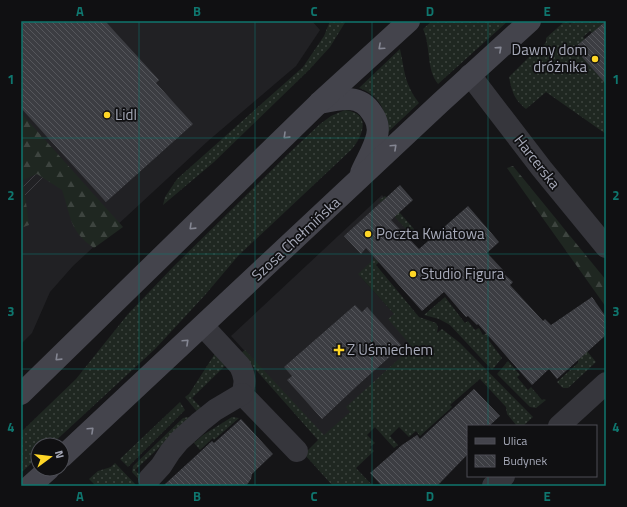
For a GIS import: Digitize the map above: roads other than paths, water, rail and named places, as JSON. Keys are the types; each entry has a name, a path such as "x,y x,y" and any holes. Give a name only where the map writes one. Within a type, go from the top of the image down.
{"main road":[{"path":"21,394 319,103 409,21"},
{"name":"Szosa Chełmińska","path":"70,450 470,75 530,21"},
{"path":"319,103 341,98 358,100 369,108 377,120 378,136 356,183"}],"street":[{"name":"Harcerska","path":"470,75 542,169 606,247"},
{"path":"149,479 161,466 179,441 194,426 215,410 242,394 245,385 245,377 240,366 203,326"},
{"path":"560,425 606,382"},
{"path":"242,394 296,451"},
{"path":"493,486 503,477"}],"place":[{"name":"Dawny dom dróżnika","path":"595,59"},
{"name":"Lidl","path":"107,115"},
{"name":"Poczta Kwiatowa","path":"368,234"},
{"name":"Studio Figura","path":"413,274"},
{"name":"Z Uśmiechem","path":"339,350"}]}
